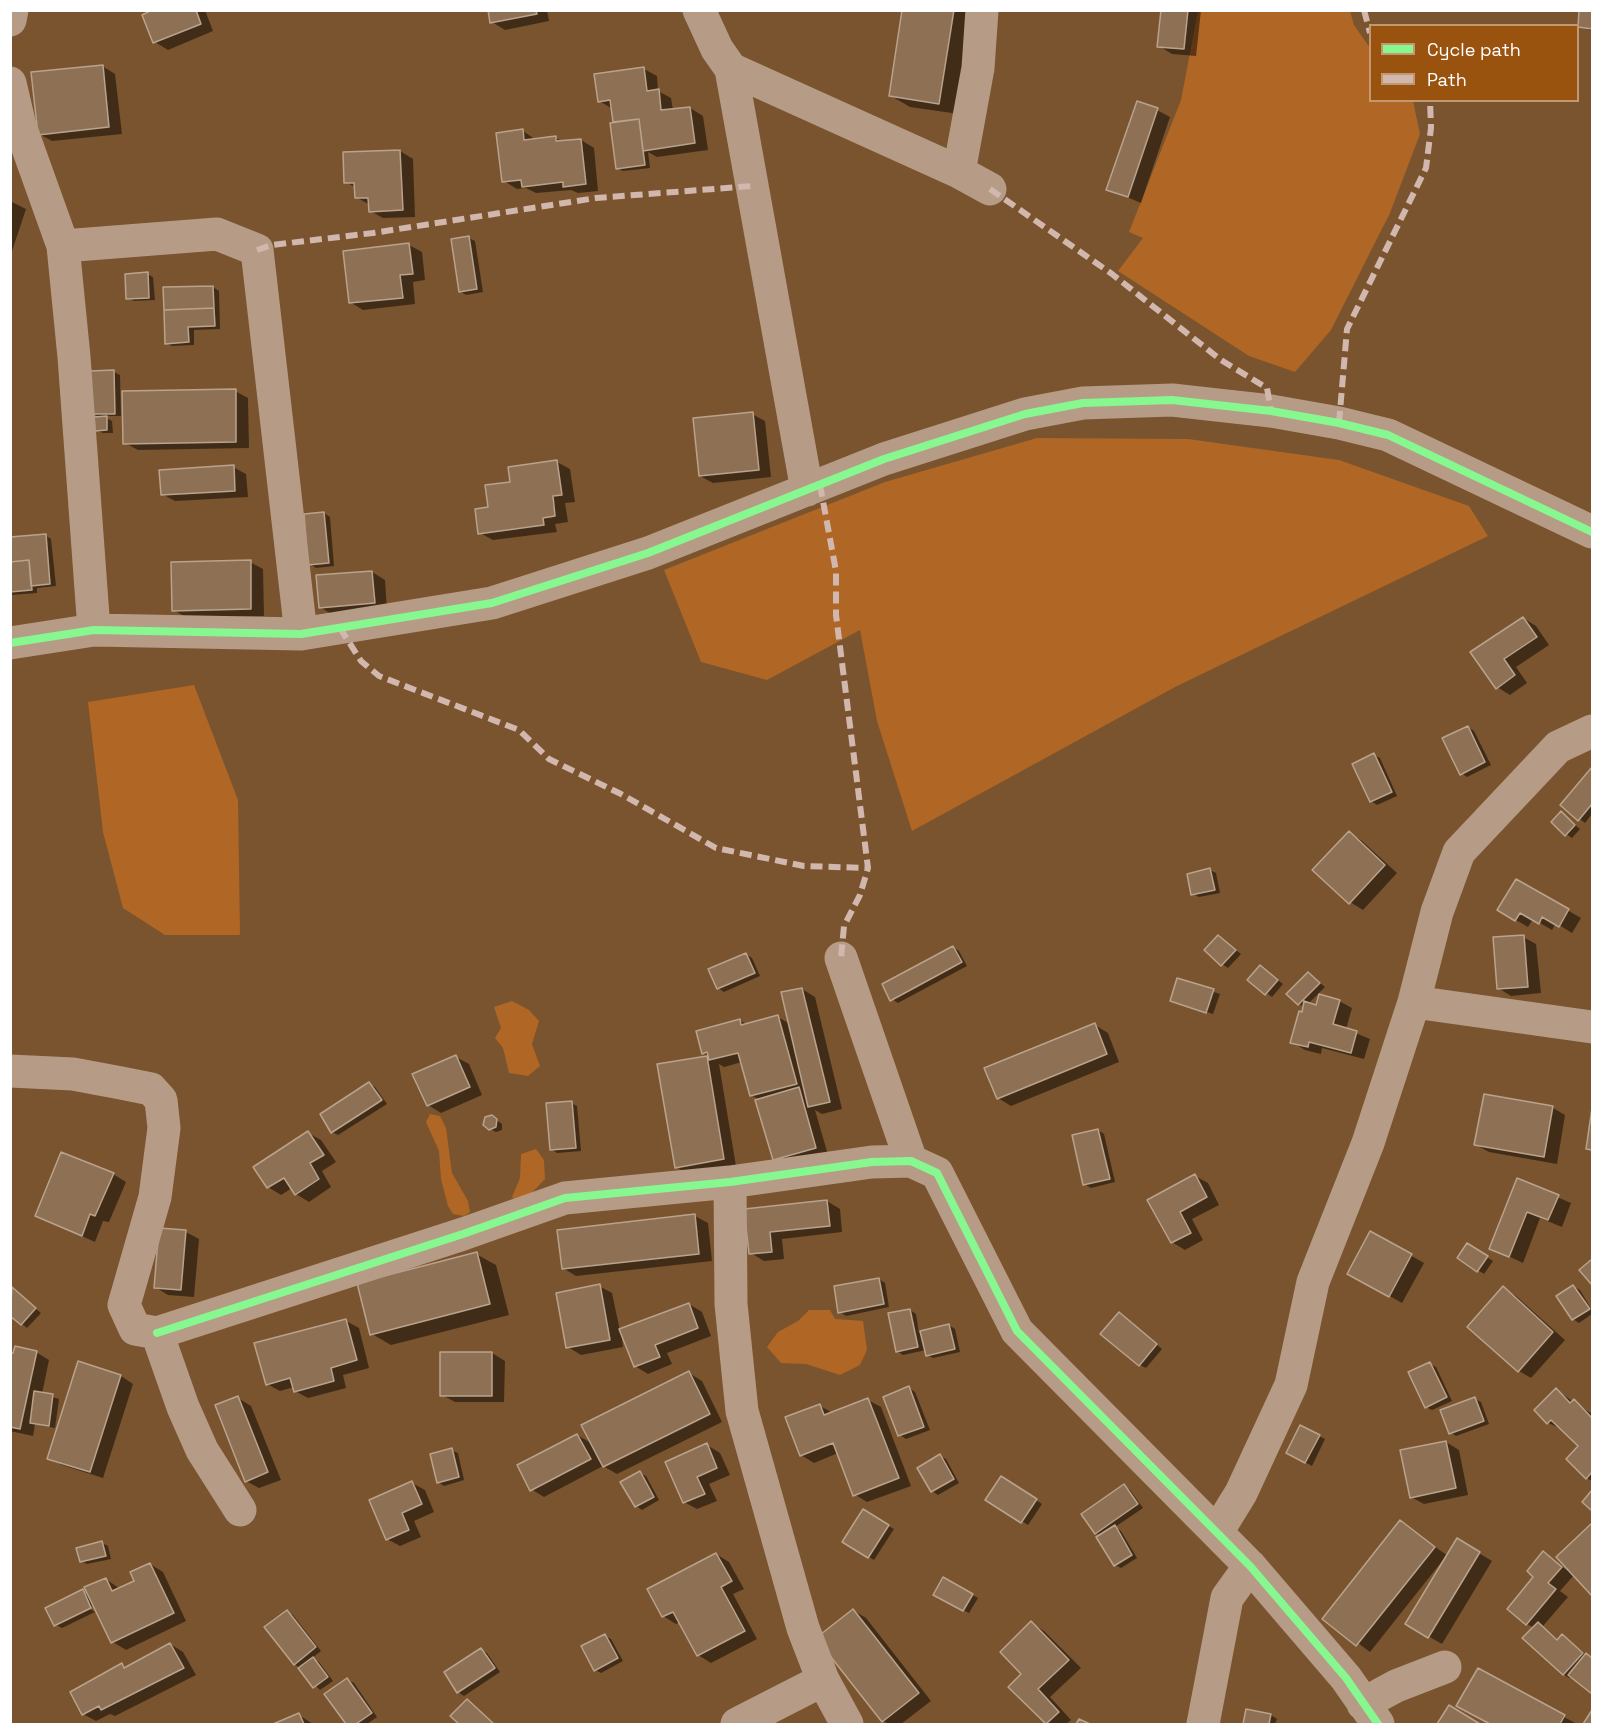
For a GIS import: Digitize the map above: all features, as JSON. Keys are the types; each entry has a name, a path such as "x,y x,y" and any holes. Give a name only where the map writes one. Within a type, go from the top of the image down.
{"street":[{"path":"10,20 12,10"},
{"path":"699,10 717,49 731,69 807,490"},
{"path":"959,172 978,68 982,10"},
{"path":"731,69 959,172 990,189"},
{"path":"10,83 20,126 63,246 74,357 94,630"},
{"path":"63,246 217,234 257,250 301,634"},
{"path":"10,643 94,630 301,634 492,603 648,553 884,459 1025,414 1083,403 1172,400 1271,411 1339,423 1388,435 1593,532"},
{"path":"1217,1532 1241,1493 1292,1384 1313,1282 1368,1143 1414,1002 1437,912 1459,852 1558,747 1593,731"},
{"path":"841,957 910,1161"},
{"path":"1414,1002 1593,1027"},
{"path":"10,1071 73,1074 121,1083 151,1089 161,1100 164,1128 155,1197 124,1305 135,1329 157,1333 463,1234 565,1198 730,1182 872,1162 910,1161 937,1173 1017,1331 1250,1566 1346,1678 1371,1714 1396,1686 1445,1667"},
{"path":"730,1182 731,1304 742,1411 782,1560 803,1628 823,1680 847,1725"},
{"path":"157,1333 183,1407 202,1450 240,1510"},
{"path":"1203,1725 1227,1598 1250,1566"},
{"path":"737,1725 823,1680"}],"shaded area":[{"path":"1198,11 1350,11 1354,25 1369,47 1369,102 1413,102 1420,134 1390,213 1331,330 1295,372 1249,356 1118,271 1143,238 1129,232 1181,100"},
{"path":"1037,438 1188,439 1339,460 1469,506 1488,536 1177,686 912,831 877,721 860,630 767,680 701,662 664,570 885,482"},
{"path":"194,685 238,800 240,935 165,935 123,908 103,832 88,702"},
{"path":"512,1001 529,1010 539,1021 532,1044 540,1066 528,1076 509,1073 503,1048 495,1038 501,1028 494,1007"},
{"path":"430,1114 440,1116 446,1128 452,1173 468,1201 470,1212 464,1216 453,1214 448,1206 441,1179 439,1151 426,1122"},
{"path":"536,1149 544,1160 545,1179 527,1198 516,1201 512,1197 520,1178 521,1154"},
{"path":"809,1310 830,1310 835,1319 863,1321 867,1350 860,1365 840,1375 806,1364 781,1363 767,1347 778,1332 798,1321"}],"building":[{"path":"152,10 196,10 201,24 153,43 142,15"},
{"path":"488,10 536,10 537,14 490,23"},
{"path":"902,10 954,10 939,104 889,96"},
{"path":"1161,10 1188,10 1184,49 1157,47"},
{"path":"1579,10 1592,10 1592,29 1579,27"},
{"path":"103,65 109,127 38,135 31,72"},
{"path":"644,67 647,91 659,89 661,110 690,107 695,143 643,151 639,119 613,122 610,100 598,102 594,74"},
{"path":"1137,101 1158,108 1128,197 1106,190"},
{"path":"639,119 645,165 616,169 610,123"},
{"path":"523,129 524,140 556,136 556,141 581,139 586,184 563,187 563,182 522,187 521,180 502,182 496,133"},
{"path":"400,150 403,210 369,212 368,198 355,198 354,183 344,183 343,152"},
{"path":"469,236 477,289 459,292 451,239"},
{"path":"409,243 413,274 400,275 403,298 349,303 343,251"},
{"path":"148,272 149,298 126,299 125,274"},
{"path":"213,286 214,308 164,310 163,287"},
{"path":"214,308 215,326 188,327 189,342 165,344 164,310"},
{"path":"114,370 115,414 91,414 90,371"},
{"path":"236,389 236,442 123,444 122,391"},
{"path":"753,412 759,470 699,476 693,418"},
{"path":"107,416 107,430 95,431 94,417"},
{"path":"557,460 562,495 553,496 555,516 543,518 544,525 478,534 475,509 488,507 485,485 510,482 508,467"},
{"path":"234,465 235,491 161,495 159,470"},
{"path":"324,512 329,563 308,565 304,514"},
{"path":"46,534 50,584 31,586 29,560 10,562 10,537"},
{"path":"29,560 32,590 10,592 10,562"},
{"path":"251,560 251,609 172,611 171,562"},
{"path":"372,571 375,603 319,608 316,575"},
{"path":"1523,617 1537,637 1504,659 1515,675 1496,689 1470,652"},
{"path":"1468,726 1485,762 1460,775 1442,738"},
{"path":"1374,753 1392,792 1370,802 1352,764"},
{"path":"1592,767 1592,804 1578,821 1560,805"},
{"path":"1561,811 1575,825 1565,836 1551,822"},
{"path":"1349,831 1385,865 1349,904 1312,870"},
{"path":"1210,868 1215,890 1191,895 1187,874"},
{"path":"1516,879 1569,909 1559,927 1542,917 1539,924 1520,913 1515,921 1497,910"},
{"path":"1218,935 1236,950 1221,966 1204,950"},
{"path":"1524,935 1528,987 1497,989 1493,937"},
{"path":"953,946 962,962 890,1001 882,984"},
{"path":"746,953 755,973 717,989 708,969"},
{"path":"1260,965 1278,980 1265,995 1247,980"},
{"path":"1308,972 1320,983 1298,1005 1286,994"},
{"path":"1177,978 1214,989 1206,1013 1170,1001"},
{"path":"802,988 830,1102 808,1107 781,992"},
{"path":"1319,994 1340,1000 1333,1024 1357,1031 1351,1053 1309,1042 1308,1047 1290,1043 1304,1001 1316,1005"},
{"path":"778,1015 797,1084 750,1096 738,1053 709,1060 707,1052 702,1054 696,1031 740,1019 741,1025"},
{"path":"1095,1023 1107,1054 997,1099 984,1068"},
{"path":"456,1055 470,1087 427,1106 412,1074"},
{"path":"707,1056 724,1159 675,1168 657,1064"},
{"path":"369,1082 382,1100 331,1133 320,1114"},
{"path":"799,1087 816,1148 773,1160 755,1100"},
{"path":"1484,1094 1553,1106 1544,1157 1474,1145"},
{"path":"572,1101 576,1148 550,1150 546,1103"},
{"path":"1592,1108 1592,1150 1586,1149"},
{"path":"492,1115 497,1119 496,1127 489,1130 483,1125 485,1117"},
{"path":"1098,1129 1110,1179 1083,1185 1072,1135"},
{"path":"308,1131 324,1155 310,1163 319,1179 295,1195 284,1178 267,1188 253,1167"},
{"path":"61,1152 114,1173 95,1216 90,1214 82,1236 35,1216"},
{"path":"1195,1174 1207,1197 1180,1212 1191,1233 1171,1243 1147,1200"},
{"path":"1517,1178 1559,1195 1548,1220 1527,1212 1509,1257 1489,1249"},
{"path":"827,1200 830,1226 770,1232 772,1252 749,1254 744,1209"},
{"path":"695,1214 699,1254 562,1269 557,1230"},
{"path":"159,1228 186,1230 181,1290 154,1288"},
{"path":"1370,1231 1412,1254 1389,1297 1347,1274"},
{"path":"1467,1243 1488,1256 1477,1272 1457,1258"},
{"path":"477,1252 490,1304 370,1335 357,1283"},
{"path":"1592,1259 1592,1285 1579,1270"},
{"path":"879,1278 884,1304 838,1313 834,1286"},
{"path":"600,1284 610,1340 566,1348 556,1293"},
{"path":"1573,1285 1590,1309 1572,1320 1556,1296"},
{"path":"1503,1286 1553,1332 1518,1372 1467,1327"},
{"path":"12,1287 36,1308 21,1325 10,1316"},
{"path":"689,1303 698,1328 655,1345 660,1357 634,1367 619,1329"},
{"path":"910,1309 918,1347 896,1352 888,1313"},
{"path":"1119,1312 1157,1344 1139,1366 1100,1334"},
{"path":"346,1319 357,1360 331,1368 334,1381 294,1392 290,1378 266,1385 254,1343"},
{"path":"949,1324 955,1349 926,1356 920,1331"},
{"path":"15,1346 37,1351 20,1429 10,1427 10,1353 13,1353"},
{"path":"440,1352 492,1352 492,1396 440,1396"},
{"path":"78,1361 121,1375 90,1472 47,1459"},
{"path":"1430,1362 1447,1397 1425,1408 1408,1372"},
{"path":"689,1371 710,1414 603,1467 581,1425"},
{"path":"909,1386 924,1427 898,1436 883,1397"},
{"path":"1556,1388 1570,1403 1574,1399 1592,1418 1592,1472 1586,1479 1566,1459 1578,1446 1551,1420 1547,1424 1534,1410"},
{"path":"34,1391 53,1394 49,1426 30,1423"},
{"path":"238,1396 268,1472 245,1482 215,1405"},
{"path":"1475,1397 1484,1421 1449,1434 1440,1410"},
{"path":"868,1398 899,1478 853,1496 833,1443 800,1456 785,1417 820,1404 824,1415"},
{"path":"1300,1425 1320,1435 1305,1463 1286,1453"},
{"path":"577,1434 591,1459 530,1491 517,1465"},
{"path":"1446,1441 1456,1488 1410,1498 1400,1450"},
{"path":"707,1443 717,1468 697,1477 705,1494 683,1503 665,1462"},
{"path":"452,1448 459,1477 437,1483 430,1454"},
{"path":"940,1454 954,1479 931,1492 917,1468"},
{"path":"640,1471 654,1497 635,1507 620,1482"},
{"path":"1001,1476 1037,1499 1021,1523 985,1500"},
{"path":"412,1481 422,1504 402,1513 409,1530 386,1540 369,1500"},
{"path":"1124,1484 1138,1504 1095,1534 1081,1514"},
{"path":"1592,1490 1592,1511 1582,1502"},
{"path":"863,1509 889,1525 868,1558 842,1542"},
{"path":"1400,1520 1435,1547 1356,1646 1322,1619"},
{"path":"1592,1523 1592,1596 1556,1557"},
{"path":"1115,1525 1132,1555 1114,1566 1096,1537"},
{"path":"1457,1538 1480,1552 1428,1638 1405,1624"},
{"path":"102,1541 106,1556 80,1562 76,1548"},
{"path":"1543,1551 1562,1567 1548,1583 1556,1589 1526,1625 1507,1609 1533,1577 1527,1571"},
{"path":"716,1553 732,1581 721,1587 745,1631 697,1656 673,1612 662,1617 647,1589"},
{"path":"150,1563 174,1613 111,1643 84,1587 106,1578 112,1591 134,1581 130,1572"},
{"path":"943,1577 973,1594 963,1611 933,1595"},
{"path":"83,1589 91,1608 54,1626 45,1608"},
{"path":"853,1609 919,1693 882,1722 816,1638"},
{"path":"287,1610 316,1647 294,1665 264,1627"},
{"path":"1031,1621 1069,1660 1038,1689 1059,1712 1046,1724 1008,1687 1021,1674 1000,1652"},
{"path":"1538,1622 1557,1640 1562,1634 1583,1653 1563,1675 1522,1638"},
{"path":"605,1634 618,1658 594,1671 581,1646"},
{"path":"170,1643 184,1668 101,1710 99,1706 82,1715 70,1692 122,1663 124,1668"},
{"path":"481,1648 495,1668 457,1693 444,1672"},
{"path":"1586,1653 1592,1658 1592,1694 1568,1675"},
{"path":"313,1657 328,1677 313,1688 298,1668"},
{"path":"1478,1668 1565,1715 1560,1724 1490,1724 1456,1706"},
{"path":"347,1678 372,1713 356,1724 346,1724 324,1694"},
{"path":"467,1699 494,1724 459,1724 450,1716"},
{"path":"1449,1705 1480,1724 1437,1724"},
{"path":"1246,1709 1271,1714 1269,1724 1243,1724"},
{"path":"1592,1710 1592,1724 1583,1724"},
{"path":"299,1713 304,1724 273,1724"},
{"path":"1079,1719 1090,1724 1076,1724"}],"marked path":[{"path":"1364,10 1369,29"},
{"path":"1339,423 1347,329 1426,168 1431,128 1430,102"},
{"path":"257,250 272,245 373,233 596,198 752,186"},
{"path":"990,189 1112,274 1221,360 1267,388 1271,411"},
{"path":"820,485 836,571 836,615 868,868 860,895 844,926 841,958"},
{"path":"340,628 361,661 379,676 519,730 549,759 621,794 716,848 804,866 868,868"}],"cycle path":[{"path":"10,643 94,630 301,634 492,603 648,553 884,459 1025,414 1083,403 1172,400 1271,411 1339,423 1388,435 1592,532"},
{"path":"157,1333 463,1234 565,1198 730,1182 872,1162 911,1161 937,1173 1017,1331 1250,1566 1346,1678 1378,1724"}]}
